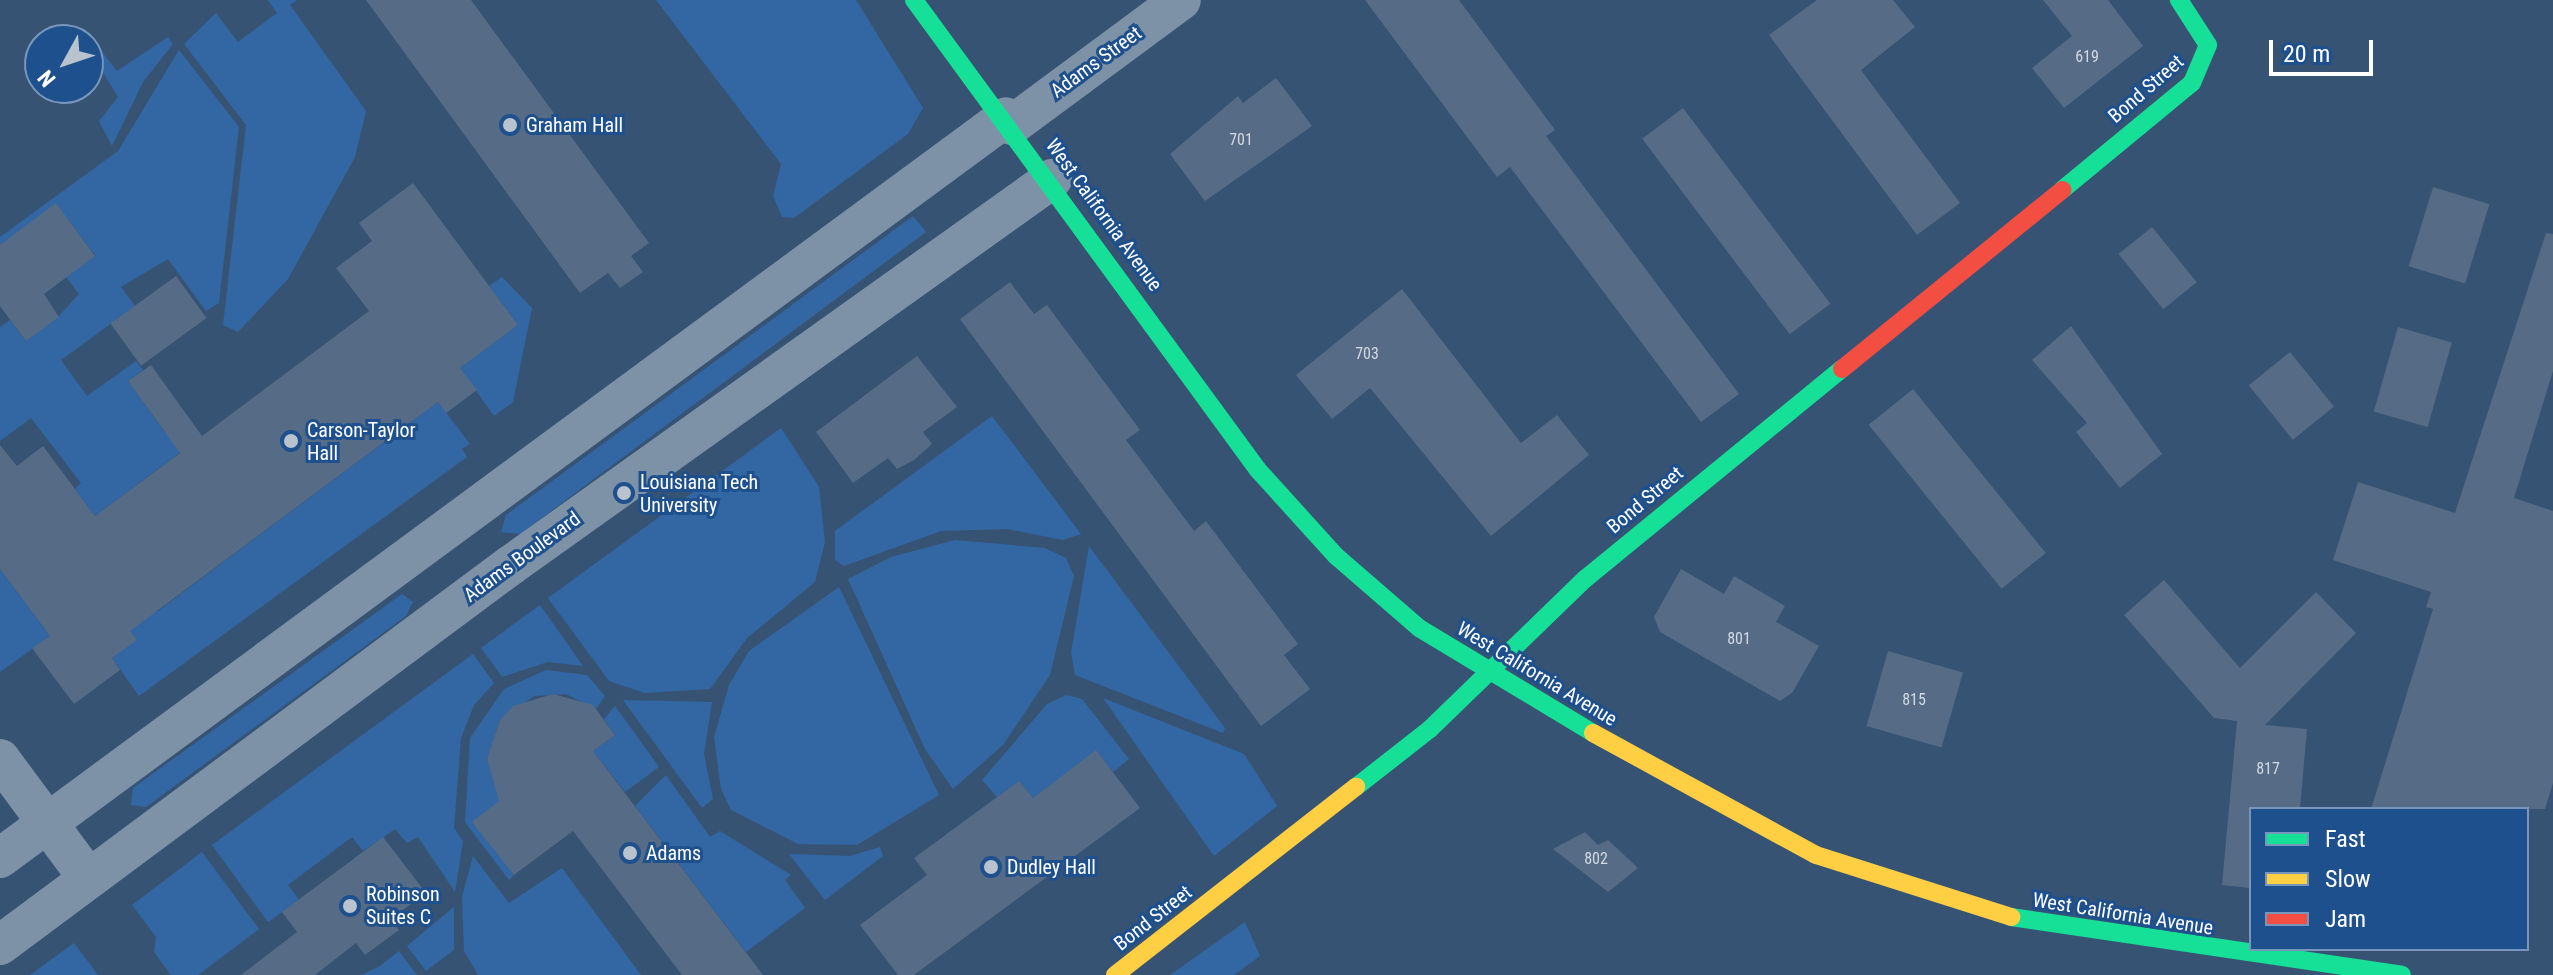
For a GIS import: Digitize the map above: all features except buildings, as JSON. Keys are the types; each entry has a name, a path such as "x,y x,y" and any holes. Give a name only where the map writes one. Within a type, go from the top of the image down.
{"main road":[{"name":"West California Avenue","path":"914,0 1052,179 1258,470 1336,556 1419,628 1485,671 1734,814 1816,855 1932,897 2040,925 2402,975"},
{"name":"Bond Street","path":"1115,975 1407,748 1485,671 1801,399 2192,83 2206,62 2208,45 2179,0"}],"street":[{"name":"Adams Street","path":"1009,121 1181,0"},
{"path":"0,858 1009,121"},
{"name":"Adams Boulevard","path":"0,945 1052,179"},
{"path":"0,759 88,878"}],"shaded area":[{"path":"268,0 297,0 290,5 366,111 355,157 288,279 238,332 223,325 246,125 184,44 216,13 238,42 277,13"},
{"path":"656,0 856,0 923,108 908,134 794,218 782,217 773,196 781,164"},
{"path":"168,37 173,44 143,82 112,146 99,121 118,97 104,74 104,55 117,71"},
{"path":"179,50 239,127 219,303 206,311 168,259 121,287 135,306 61,360 87,396 136,361 143,370 128,381 165,433 188,417 202,436 95,516 75,489 81,483 31,418 0,441 0,327 10,320 26,341 58,317 79,294 66,277 95,255 56,204 0,245 0,237 118,151"},
{"path":"913,216 926,232 520,534 501,532 506,515"},
{"path":"502,277 532,308 513,402 494,416 460,368 518,325 489,286"},
{"path":"438,402 470,444 462,449 467,457 139,696 112,658 136,640 123,621 158,611"},
{"path":"992,416 1081,534 1063,540 1007,529 941,531 844,566 835,560 835,531"},
{"path":"781,428 819,487 825,542 815,582 747,638 710,689 645,693 609,681 548,598"},
{"path":"955,540 1045,548 1066,558 1074,576 1050,675 1003,745 953,789 925,749 848,579 891,557"},
{"path":"1089,546 1225,728 1223,733 1075,675 1071,653"},
{"path":"0,569 50,636 0,672"},
{"path":"839,587 939,795 857,845 798,844 731,810 721,789 714,737 729,685 749,651"},
{"path":"402,594 413,602 406,616 146,807 131,805 133,788"},
{"path":"540,605 583,666 548,662 502,677 481,648"},
{"path":"473,654 494,683 474,705 461,738 454,828 463,841 455,892 418,837 407,843 395,829 363,851 352,837 288,885 299,900 268,922 212,845"},
{"path":"546,670 587,675 605,696 596,709 566,694 534,696 500,720 487,758 502,799 473,822 514,875 509,880 465,822 470,738 504,689"},
{"path":"1066,695 1082,699 1129,759 1113,772 1096,751 1033,798 1019,781 997,797 982,780 1047,704"},
{"path":"1103,698 1244,754 1277,806 1214,856"},
{"path":"623,700 712,702 704,754 713,799 702,808"},
{"path":"615,706 659,767 625,792 593,751 615,735 604,719"},
{"path":"666,775 710,837 720,831 791,875 785,880 805,908 746,952 635,806"},
{"path":"880,847 883,856 825,900 789,854 850,856"},
{"path":"202,852 259,929 198,975 171,975 154,952 156,937 132,905"},
{"path":"473,856 509,903 562,868 641,975 478,975 464,951 462,897"},
{"path":"454,907 454,950 426,971 407,946"},
{"path":"1245,922 1260,956 1234,975 1170,975"},
{"path":"74,943 98,975 30,975"},
{"path":"399,951 417,975 361,975 380,966"}],"traffic: fast":[{"path":"914,0 1258,470 1336,556 1419,628 1593,733"},
{"path":"2062,190 2192,83 2208,45 2179,0"},
{"path":"1356,787 1430,729 1585,579 1842,369"},
{"path":"2011,917 2402,975"}],"traffic: slow":[{"path":"1593,733 1816,855 2011,917"},
{"path":"1115,975 1356,787"}],"traffic: jam":[{"path":"1842,369 2062,190"}],"place":[{"name":"Graham Hall","path":"510,125"},
{"name":"Carson-Taylor Hall","path":"291,441"},
{"name":"Louisiana Tech University","path":"624,493"},
{"name":"Adams","path":"630,853"},
{"name":"Dudley Hall","path":"991,867"},
{"name":"Robinson Suites C","path":"350,906"}]}
